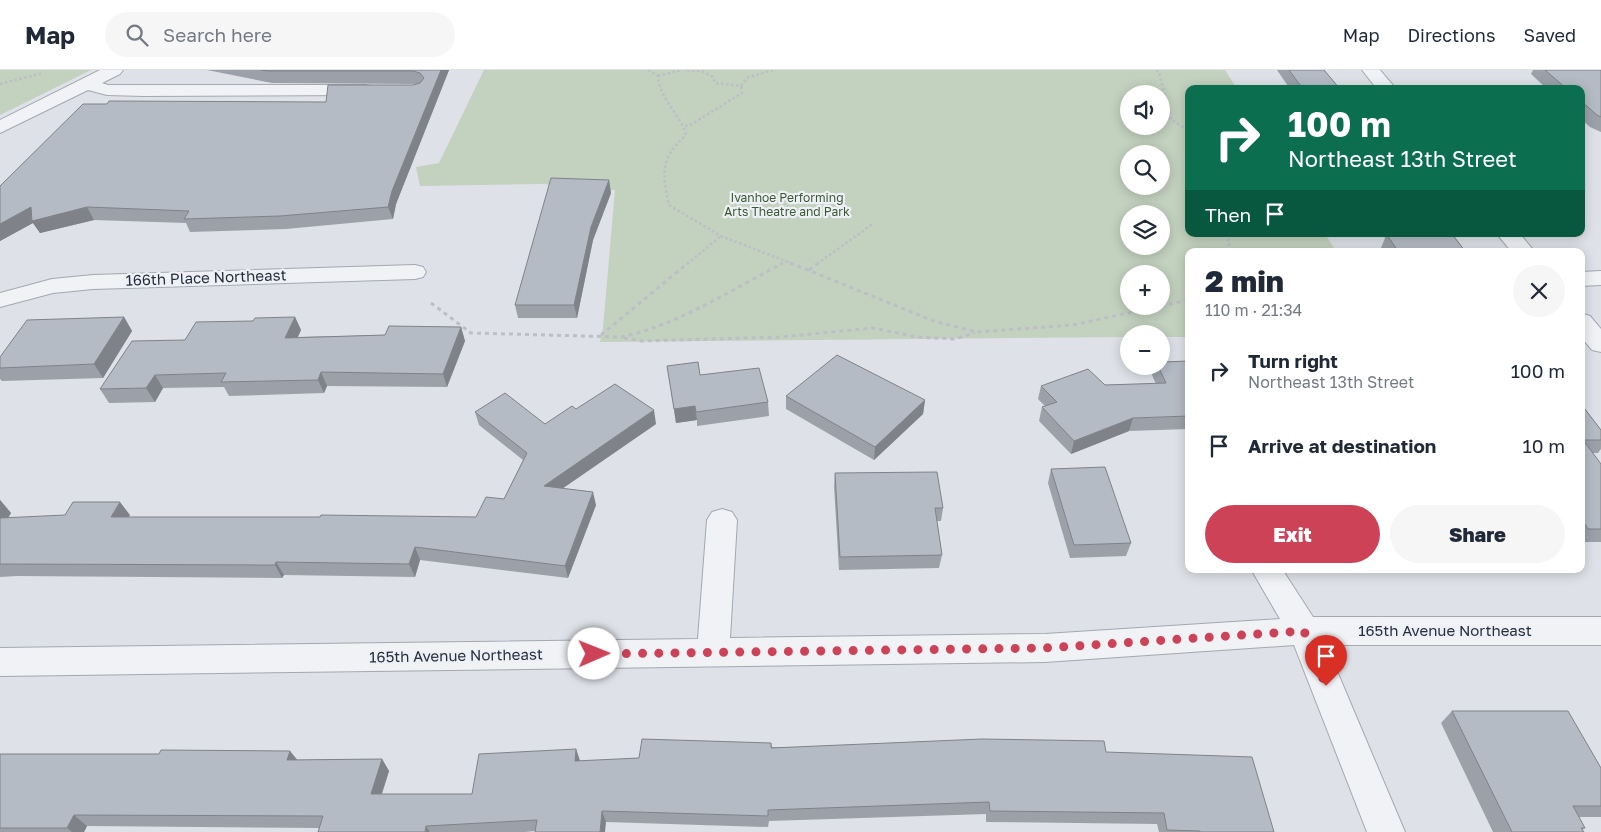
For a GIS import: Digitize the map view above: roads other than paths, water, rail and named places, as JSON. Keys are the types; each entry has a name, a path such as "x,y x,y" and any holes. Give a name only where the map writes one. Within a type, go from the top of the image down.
{"street":[{"path":"0,127 114,70"},
{"path":"1371,70 1384,85"},
{"path":"87,84 107,90 144,91 378,90"},
{"path":"0,112 24,115"},
{"path":"1511,237 1520,248"},
{"name":"166th Place Northeast","path":"0,300 52,286 94,282 415,272"},
{"path":"1585,279 1601,278"},
{"path":"1585,326 1601,344"},
{"path":"713,652 722,520"},
{"path":"1268,573 1304,631 1386,832"},
{"name":"165th Avenue Northeast","path":"0,662 1045,648 1304,631 1601,631"}],"park label":[{"name":"Ivanhoe Performing Arts Theatre and Park","path":"787,205"}]}
